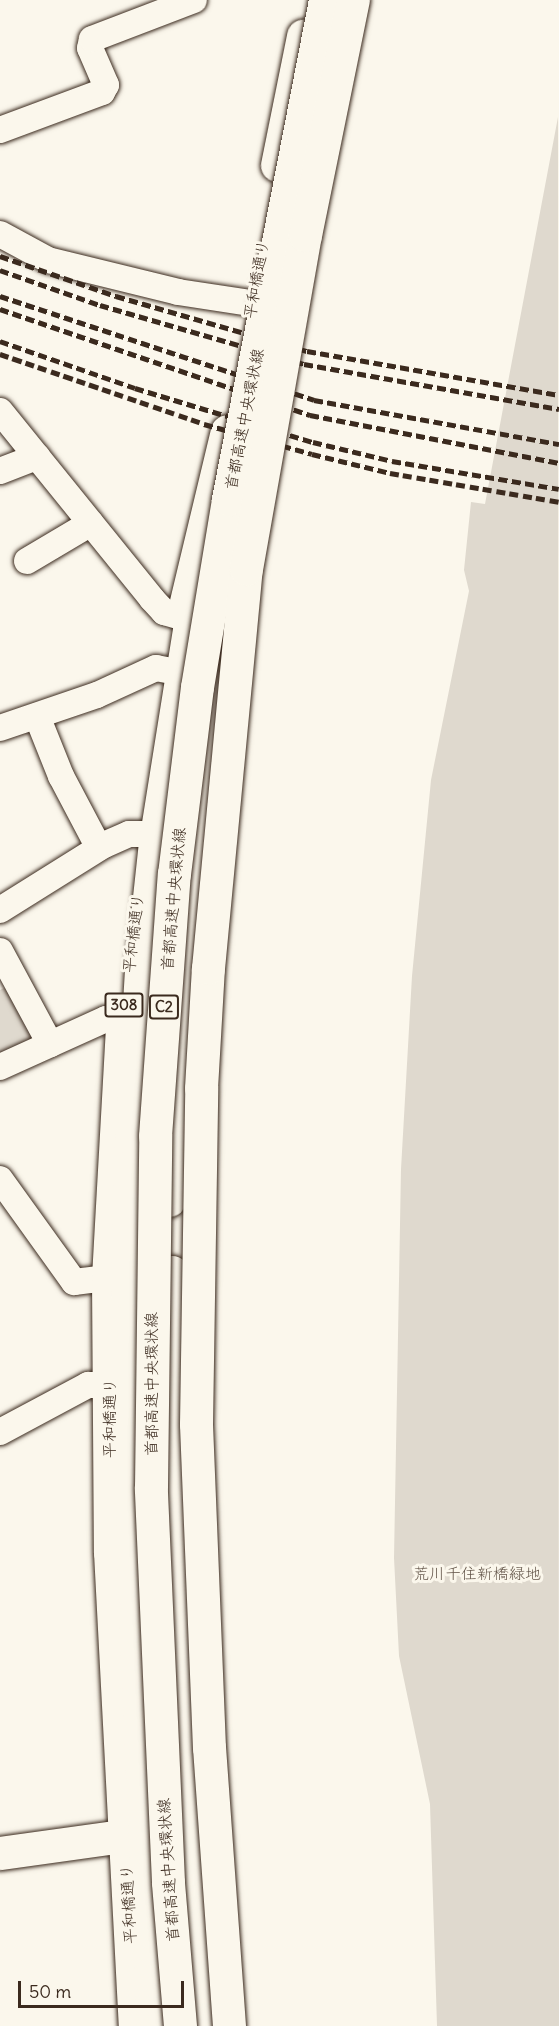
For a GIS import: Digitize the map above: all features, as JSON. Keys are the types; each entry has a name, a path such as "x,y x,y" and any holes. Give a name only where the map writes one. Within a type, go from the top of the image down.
{"main road":[{"name":"平和橋通り","path":"135,2026 123,1836 110,1552 108,1278 123,1016 146,834 182,617 224,443 291,88 312,0"},
{"name":"首都高速中央環状線","path":"180,2026 167,1860 151,1487 155,1136 186,760 228,499 325,0"},
{"name":"平和橋通り","path":"193,2026 177,1821 165,1559 165,1283 180,1049 210,729 230,592 267,368 341,0"},
{"name":"首都高速中央環状線","path":"229,2026 201,1575 197,1290 201,1088 214,877 246,569 298,270 353,0"},
{"path":"153,2026 133,1572 127,1292 131,1138 141,970 169,746 189,630 228,499"},
{"path":"202,2026 183,1793 174,1570 172,1272 180,1028 192,870 203,772 246,569"},
{"path":"180,1049 183,1244 207,1313 210,1566 229,1917 243,2026"},
{"path":"183,1793 229,1917"},
{"path":"0,1853 123,1836"}],"street":[{"path":"0,130 102,92 106,85 90,48 92,39 154,7 194,0"},
{"path":"0,234 48,260 178,291 251,303"},
{"path":"0,411 164,612 182,617"},
{"path":"0,471 37,457"},
{"path":"27,561 92,523"},
{"path":"0,728 37,716 156,668 172,671"},
{"path":"37,716 61,776 99,848"},
{"path":"0,910 99,848 129,834 146,834"},
{"path":"0,951 50,1044"},
{"path":"0,1067 50,1044 123,1016"},
{"path":"0,1179 74,1282 108,1278"},
{"path":"0,1432 88,1385 109,1385"}],"green space":[{"name":"荒川千住新橋緑地","path":"558,117 559,2026 437,2026 430,1804 399,1656 394,1558 401,1169 412,976 431,780 469,591 464,570 471,502 485,504"},
{"path":"14,983 44,1041 0,1062 0,990"}],"railway":[{"path":"0,256 116,296 307,351 559,395"},
{"path":"0,270 100,305 304,364 559,409"},
{"path":"0,296 314,400 559,444"},
{"path":"0,309 310,415 559,463"},
{"path":"0,341 135,388 313,442 392,461 559,489"},
{"path":"0,354 204,424 312,454 390,473 559,502"}]}
